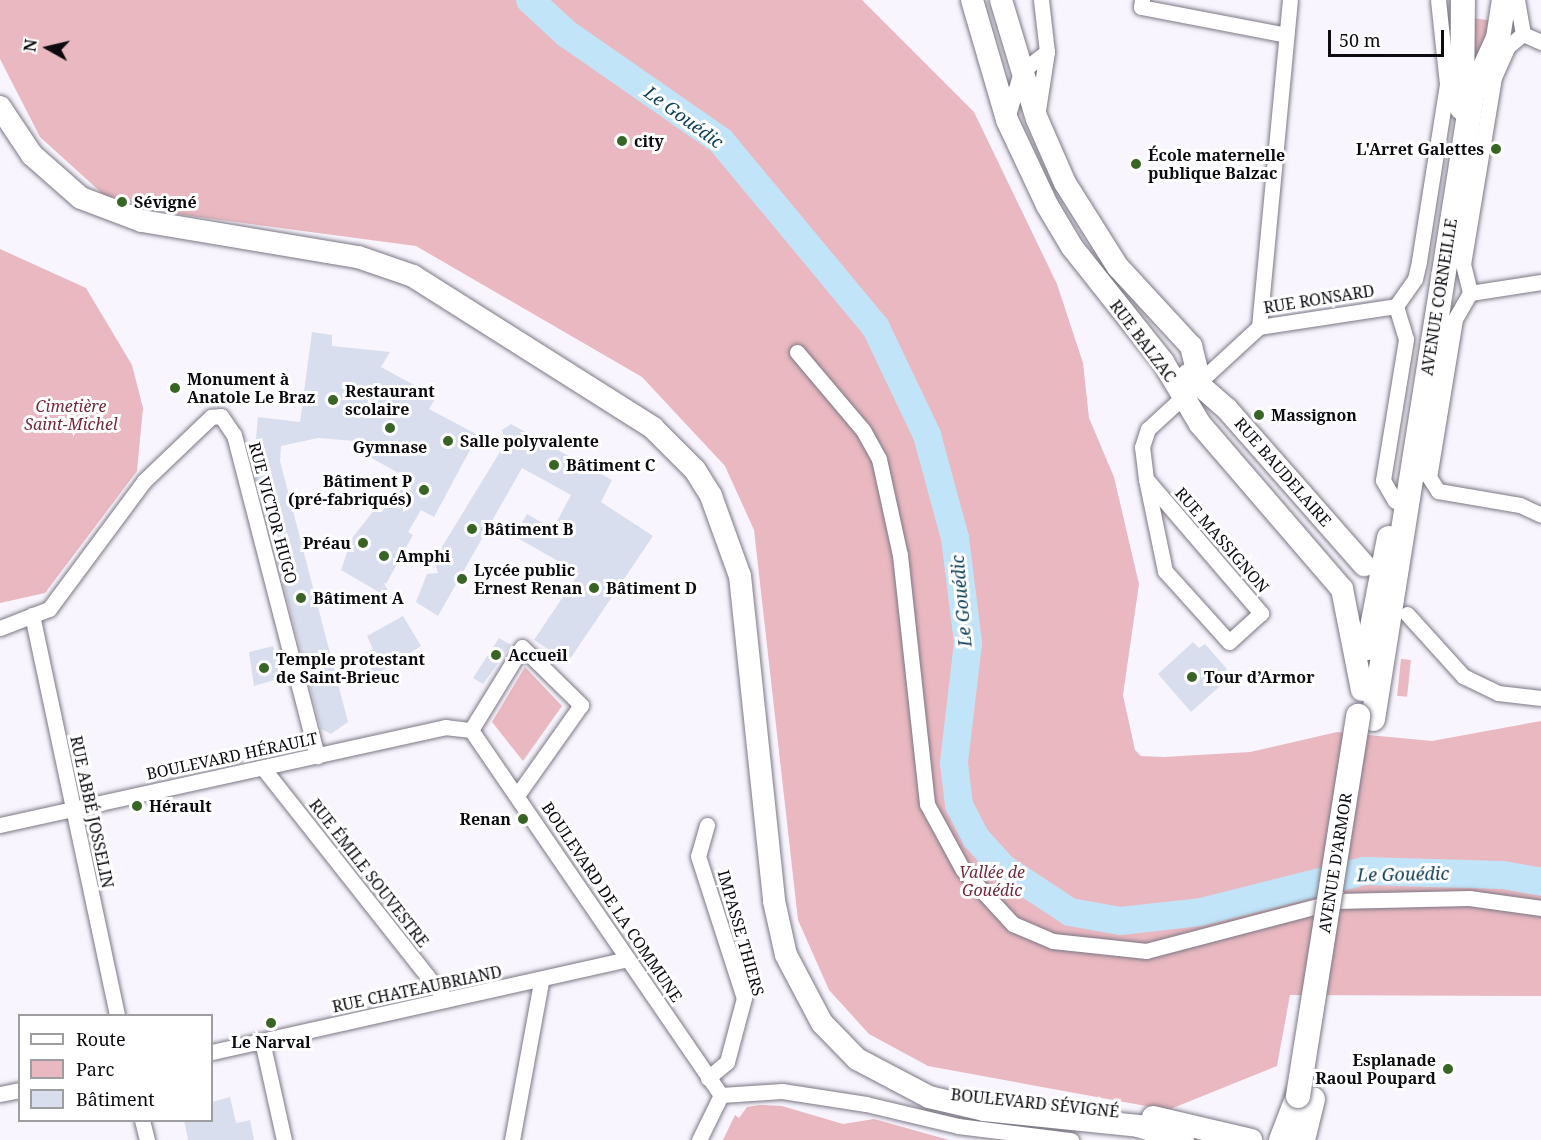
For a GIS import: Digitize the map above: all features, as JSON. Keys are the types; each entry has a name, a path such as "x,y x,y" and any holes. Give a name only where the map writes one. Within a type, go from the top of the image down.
{"main road":[{"name":"RUE BALZAC","path":"972,0 1007,120 1072,247 1162,362 1200,424 1342,589 1362,690"},
{"name":"RUE BALZAC","path":"1001,0 1036,118 1096,235 1191,346 1200,381"},
{"name":"AVENUE CORNEILLE","path":"1386,590 1395,501 1464,96 1459,30 1463,0"},
{"name":"AVENUE CORNEILLE","path":"1386,590 1423,453 1472,95 1498,38 1504,0"},
{"path":"0,107 32,155 81,198 142,221 358,257 413,276 500,327 675,447 717,507 740,576 774,901 786,955 822,1023 857,1059 928,1097 984,1110 1138,1126 1183,1140"},
{"path":"1162,362 1200,381"},
{"name":"RUE BAUDELAIRE","path":"1200,381 1386,590"},
{"name":"AVENUE D'ARMOR","path":"1366,717 1362,690 1386,590"},
{"name":"AVENUE D'ARMOR","path":"1303,1140 1306,1097 1386,590"},
{"name":"BOULEVARD SÉVIGNÉ","path":"811,1003 861,1052 931,1089 1140,1114 1251,1140"},
{"name":"AVENUE D'ARMOR","path":"1281,1140 1306,1097"}],"street":[{"path":"1036,118 1047,52 1041,0"},
{"path":"1142,0 1141,7 1287,35"},
{"path":"1258,327 1290,0"},
{"path":"1395,501 1383,480 1406,339 1396,306 1415,279 1448,84 1438,0"},
{"path":"1517,0 1523,34 1541,42"},
{"name":"AVENUE CORNEILLE","path":"1523,34 1508,46 1494,77 1463,264 1470,293 1455,319 1438,424 1423,453 1429,477 1438,491 1520,505 1541,515"},
{"path":"1007,120 1021,72 1047,52"},
{"path":"1470,293 1541,282"},
{"name":"RUE RONSARD","path":"1200,381 1258,327 1396,306"},
{"path":"797,352 863,430 879,459 900,555 927,804 963,870 1013,924 1053,941 1146,951 1336,901 1469,898 1541,908"},
{"name":"RUE MASSIGNON","path":"1146,479 1261,613 1229,642 1165,571 1146,479 1142,447 1148,429 1200,381"},
{"name":"RUE VICTOR HUGO","path":"32,615 49,609 144,481 211,417 227,420 317,756"},
{"name":"RUE BAUDELAIRE","path":"1386,590 1463,676 1498,693 1541,698"},
{"path":"0,628 32,615"},
{"name":"RUE ABBÉ JOSSELIN","path":"32,615 117,1014"},
{"path":"471,730 522,647 581,705 518,794"},
{"name":"BOULEVARD HÉRAULT","path":"0,825 445,727 471,730"},
{"name":"BOULEVARD DE LA COMMUNE","path":"471,730 518,794 721,1095"},
{"name":"RUE ÉMILE SOUVESTRE","path":"263,768 446,1000"},
{"name":"IMPASSE THIERS","path":"706,825 699,856 744,998 727,1062 708,1078"},
{"name":"RUE CHATEAUBRIAND","path":"213,1052 446,1000 541,982 628,959"},
{"path":"512,1140 541,982"},
{"path":"262,1041 285,1140"},
{"path":"0,1094 18,1090"},
{"path":"699,1140 721,1095 782,1091 866,1104 958,1126 1071,1140"},
{"path":"142,1122 147,1140"}],"green space":[{"name":"Vallée de Gouédic","path":"0,0 862,0 974,112 1057,284 1083,363 1089,418 1114,477 1139,584 1123,695 1135,750 1141,756 1164,757 1250,752 1337,732 1432,741 1541,721 1541,996 1290,995 1277,1066 1168,1110 928,1066 869,1034 829,990 798,920 754,530 725,466 642,377 416,246 176,214 104,195 40,137 0,59"},
{"path":"1467,17 1493,21 1474,62"},
{"name":"Cimetière Saint-Michel","path":"0,249 86,288 132,365 143,408 137,471 45,593 0,603"},
{"path":"1401,659 1411,660 1407,697 1397,696"},
{"path":"525,667 562,706 523,761 492,722"},
{"path":"782,1106 843,1124 874,1119 949,1140 723,1140 735,1115 739,1118 747,1107"}],"building":[{"path":"312,332 332,335 332,346 390,352 381,367 436,397 429,409 478,435 434,517 421,510 408,532 413,535 386,584 383,582 394,601 341,570 352,538 375,509 382,512 402,475 352,447 355,441 318,438 281,446 280,461 348,722 331,734 321,729 253,468 258,417 300,422"},
{"path":"511,424 612,480 601,502 653,536 568,662 534,640 579,573 514,536 527,514 553,529 571,495 522,468 438,616 416,602 427,574 438,573 434,560 506,442 502,430"},
{"path":"403,616 421,646 374,676 362,654 373,649 367,636"},
{"name":"Accueil","path":"499,638 511,645 483,684 473,678"},
{"name":"Tour d’Armor","path":"1193,642 1199,648 1205,644 1227,669 1222,674 1227,680 1191,712 1158,674"},
{"name":"Temple protestant de Saint-Brieuc","path":"273,646 281,678 254,686 249,652"},
{"path":"230,1097 236,1123 250,1120 254,1140 188,1140 184,1122 213,1122 213,1102"}],"waterway":[{"name":"Le Gouédic","path":"530,0 567,34 721,141 876,328 927,435 955,538 968,643 954,763 959,805 976,838 1003,868 1070,912 1120,921 1201,912 1364,871 1503,875 1541,882"}],"place":[{"name":"city","path":"622,141"},
{"name":"L'Arret Galettes","path":"1496,149"},
{"name":"École maternelle publique Balzac","path":"1136,164"},
{"name":"Sévigné","path":"122,202"},
{"name":"Monument à Anatole Le Braz","path":"175,388"},
{"name":"Restaurant scolaire","path":"333,400"},
{"name":"Massignon","path":"1259,415"},
{"name":"Gymnase","path":"390,428"},
{"name":"Salle polyvalente","path":"448,441"},
{"name":"Bâtiment C","path":"554,465"},
{"name":"Bâtiment P (pré-fabriqués)","path":"424,490"},
{"name":"Bâtiment B","path":"472,529"},
{"name":"Préau","path":"363,543"},
{"name":"Amphi","path":"384,556"},
{"name":"Lycée public Ernest Renan","path":"462,579"},
{"name":"Bâtiment D","path":"594,588"},
{"name":"Bâtiment A","path":"301,598"},
{"name":"Accueil","path":"496,655"},
{"name":"Temple protestant de Saint-Brieuc","path":"264,668"},
{"name":"Tour d’Armor","path":"1192,677"},
{"name":"Hérault","path":"137,806"},
{"name":"Renan","path":"523,819"},
{"name":"Le Narval","path":"271,1023"},
{"name":"Esplanade Raoul Poupard","path":"1448,1069"}]}
